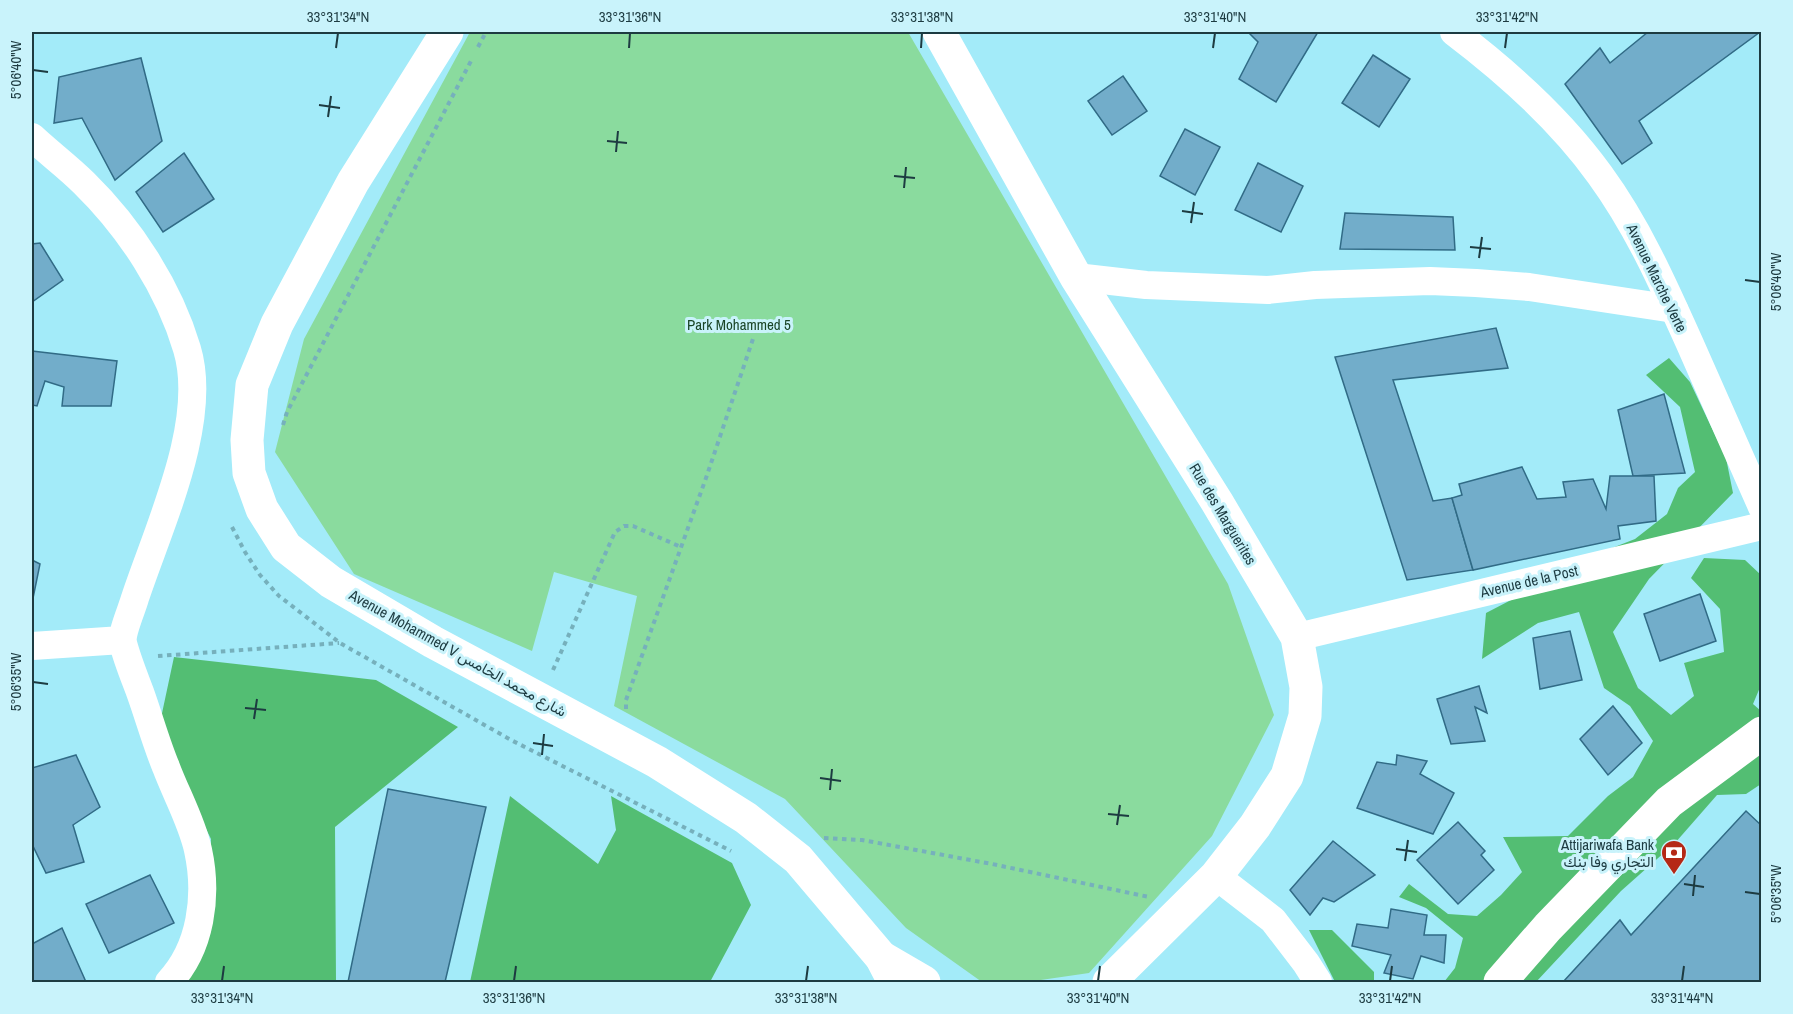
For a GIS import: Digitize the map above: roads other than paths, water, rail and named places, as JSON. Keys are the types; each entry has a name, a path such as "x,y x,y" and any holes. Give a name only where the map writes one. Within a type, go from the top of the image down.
{"main road":[{"name":"Avenue Mohammed V شارع محمد الخامس","path":"447,32 353,182 277,324 252,385 247,440 249,473 262,509 286,547 331,582 433,642 657,762 746,818 798,859 888,970 924,982"},
{"name":"Rue des Marguerites","path":"939,32 1076,277 1217,502 1297,637 1306,687 1305,717 1287,776 1255,826 1216,876 1109,982"},
{"path":"1500,982 1548,927 1669,802 1761,733"}],"street":[{"name":"Avenue Marche Verte","path":"1454,32 1493,62 1552,116 1600,175 1639,237 1674,309 1761,507"},
{"path":"32,137 85,184 112,214 142,254 175,312 188,352 194,393 189,432 125,649 165,765 198,849 202,875 198,930 190,955 169,982"},
{"path":"1076,277 1146,285 1268,290 1315,285 1430,280 1529,287 1674,309"},
{"name":"Avenue de la Post","path":"1297,637 1761,526"},
{"path":"32,646 125,649"},
{"path":"1216,876 1273,920 1318,982"}],"place":[{"name":"Attijariwafa Bank التجاري وفا بنك","path":"1674,876"}],"park label":[{"name":"Park Mohammed 5","path":"739,324"}]}
